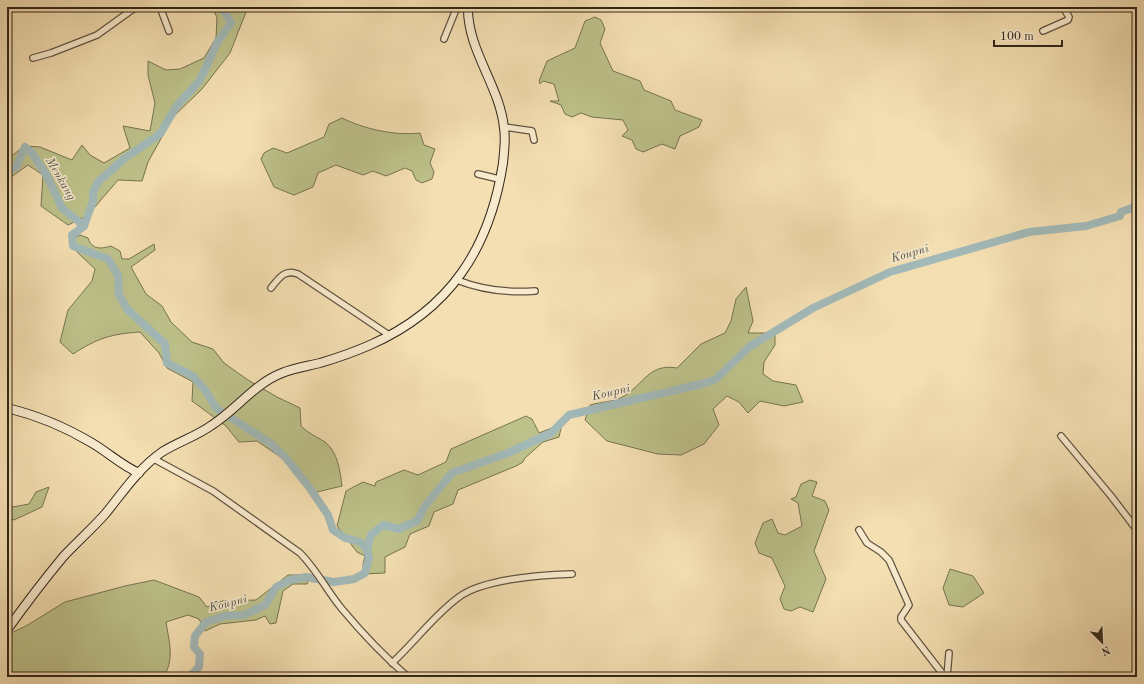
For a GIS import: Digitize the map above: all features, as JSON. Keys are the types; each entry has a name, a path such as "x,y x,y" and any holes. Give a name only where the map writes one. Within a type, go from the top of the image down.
{"main road":[{"path":"7,630 64,556 92,529 139,473 154,459 221,419 249,394 271,378 283,373 337,358 389,335 428,309 457,280 474,256 481,242 492,212 504,152 504,127 499,105 474,42 470,26 468,7"},
{"path":"7,408 40,418 68,431 90,442 116,461 139,473"}],"street":[{"path":"33,58 51,53 98,35 136,7"},
{"path":"160,7 169,31"},
{"path":"444,39 457,7"},
{"path":"1043,31 1068,20 1063,7"},
{"path":"504,127 532,131 534,140"},
{"path":"478,174 499,180"},
{"path":"271,288 281,275 286,272 298,274 389,335"},
{"path":"457,280 482,288 507,292 535,291"},
{"path":"1061,436 1135,522 1137,530"},
{"path":"154,459 213,491 300,553 323,580 342,609 392,663 408,677"},
{"path":"859,530 867,543 881,552 889,560 909,605 901,617 901,620 946,677"},
{"path":"392,663 461,596 500,582 551,574 572,574"},
{"path":"946,677 949,653"}],"green space":[{"path":"211,7 238,7 246,12 230,53 202,89 173,117 148,162 142,181 118,180 88,215 68,225 41,206 43,175 28,165 7,180 7,156 10,157 25,146 40,147 72,160 82,145 90,155 104,163 130,148 123,126 150,131 155,103 148,75 148,61 166,70 180,69 204,58 216,38 217,17"},
{"path":"595,17 601,20 605,29 600,43 613,71 640,81 644,90 671,101 675,110 702,120 699,127 680,136 675,149 662,144 643,152 636,149 632,140 622,136 628,130 623,120 592,117 581,113 572,117 565,114 561,105 550,101 559,101 554,84 543,81 540,84 539,81 547,61 575,48 585,21"},
{"path":"342,118 380,131 410,134 420,133 424,145 435,149 430,163 434,172 432,179 422,183 416,180 412,171 405,168 386,176 373,171 363,175 336,165 318,173 313,187 294,195 274,187 261,159 264,153 273,148 287,153 324,137 329,124"},
{"path":"80,235 88,238 94,247 104,248 111,246 120,251 122,259 129,259 154,244 155,250 131,267 146,294 162,306 171,322 192,342 213,349 224,363 248,380 277,397 300,408 301,426 325,442 336,456 342,486 317,492 295,474 285,460 257,441 239,442 226,426 192,401 193,382 167,368 159,353 140,332 121,334 105,338 90,344 73,354 60,342 68,310 92,281 95,269 77,252 72,239"},
{"path":"746,287 753,321 748,333 775,333 775,345 764,362 763,374 773,381 796,385 803,402 784,406 760,401 748,413 739,402 727,396 713,409 719,425 704,444 681,455 658,454 607,441 585,420 590,405 612,401 624,396 653,371 668,367 677,368 701,344 725,333 731,321 736,299"},
{"path":"526,416 532,419 539,433 562,424 559,437 543,442 525,458 523,462 516,466 458,490 453,504 434,512 429,526 410,534 405,547 385,557 385,573 363,574 365,556 357,552 337,526 346,491 363,482 375,486 376,482 404,470 418,475 446,462 451,449"},
{"path":"810,480 817,482 812,496 825,501 829,510 814,551 826,579 813,612 800,607 791,611 784,609 780,599 785,586 772,558 759,553 755,543 763,523 772,519 778,533 785,535 802,526 798,503 791,499 796,497 801,484"},
{"path":"49,487 42,507 14,520 7,517 7,508 29,504 36,492"},
{"path":"950,569 973,576 984,593 963,607 949,605 943,588"},
{"path":"288,575 311,575 307,584 293,584 283,591 276,623 270,624 265,616 256,620 220,624 205,631 199,619 188,615 166,622 170,644 170,658 167,671 163,677 7,677 7,640 11,633 26,626 65,602 154,580 199,597 207,607 222,601 256,600"}],"waterway":[{"path":"222,7 231,23 218,41 200,80 176,107 160,134 125,158 98,182 93,192 93,201 84,226 72,235 73,246 108,259 118,275 119,295 128,310 165,344 167,363 193,376 205,390 216,408 270,443 286,458 309,487 328,515 333,530 345,538 360,542 367,549"},
{"name":"Menkang","path":"7,171 16,167 25,147 32,153 47,176 62,208 84,226"},
{"name":"Koupni","path":"189,677 199,667 200,654 194,647 195,636 206,622 225,616 244,615 265,605 276,587 290,580 306,577 334,582 354,579 365,573 369,558 367,549 371,535 383,525 399,529 417,521 425,506 452,473 508,453 551,433 569,415 706,383 716,379 749,347 813,308 890,272 1029,232 1086,226 1120,216 1121,212 1132,208 1137,204"}]}
